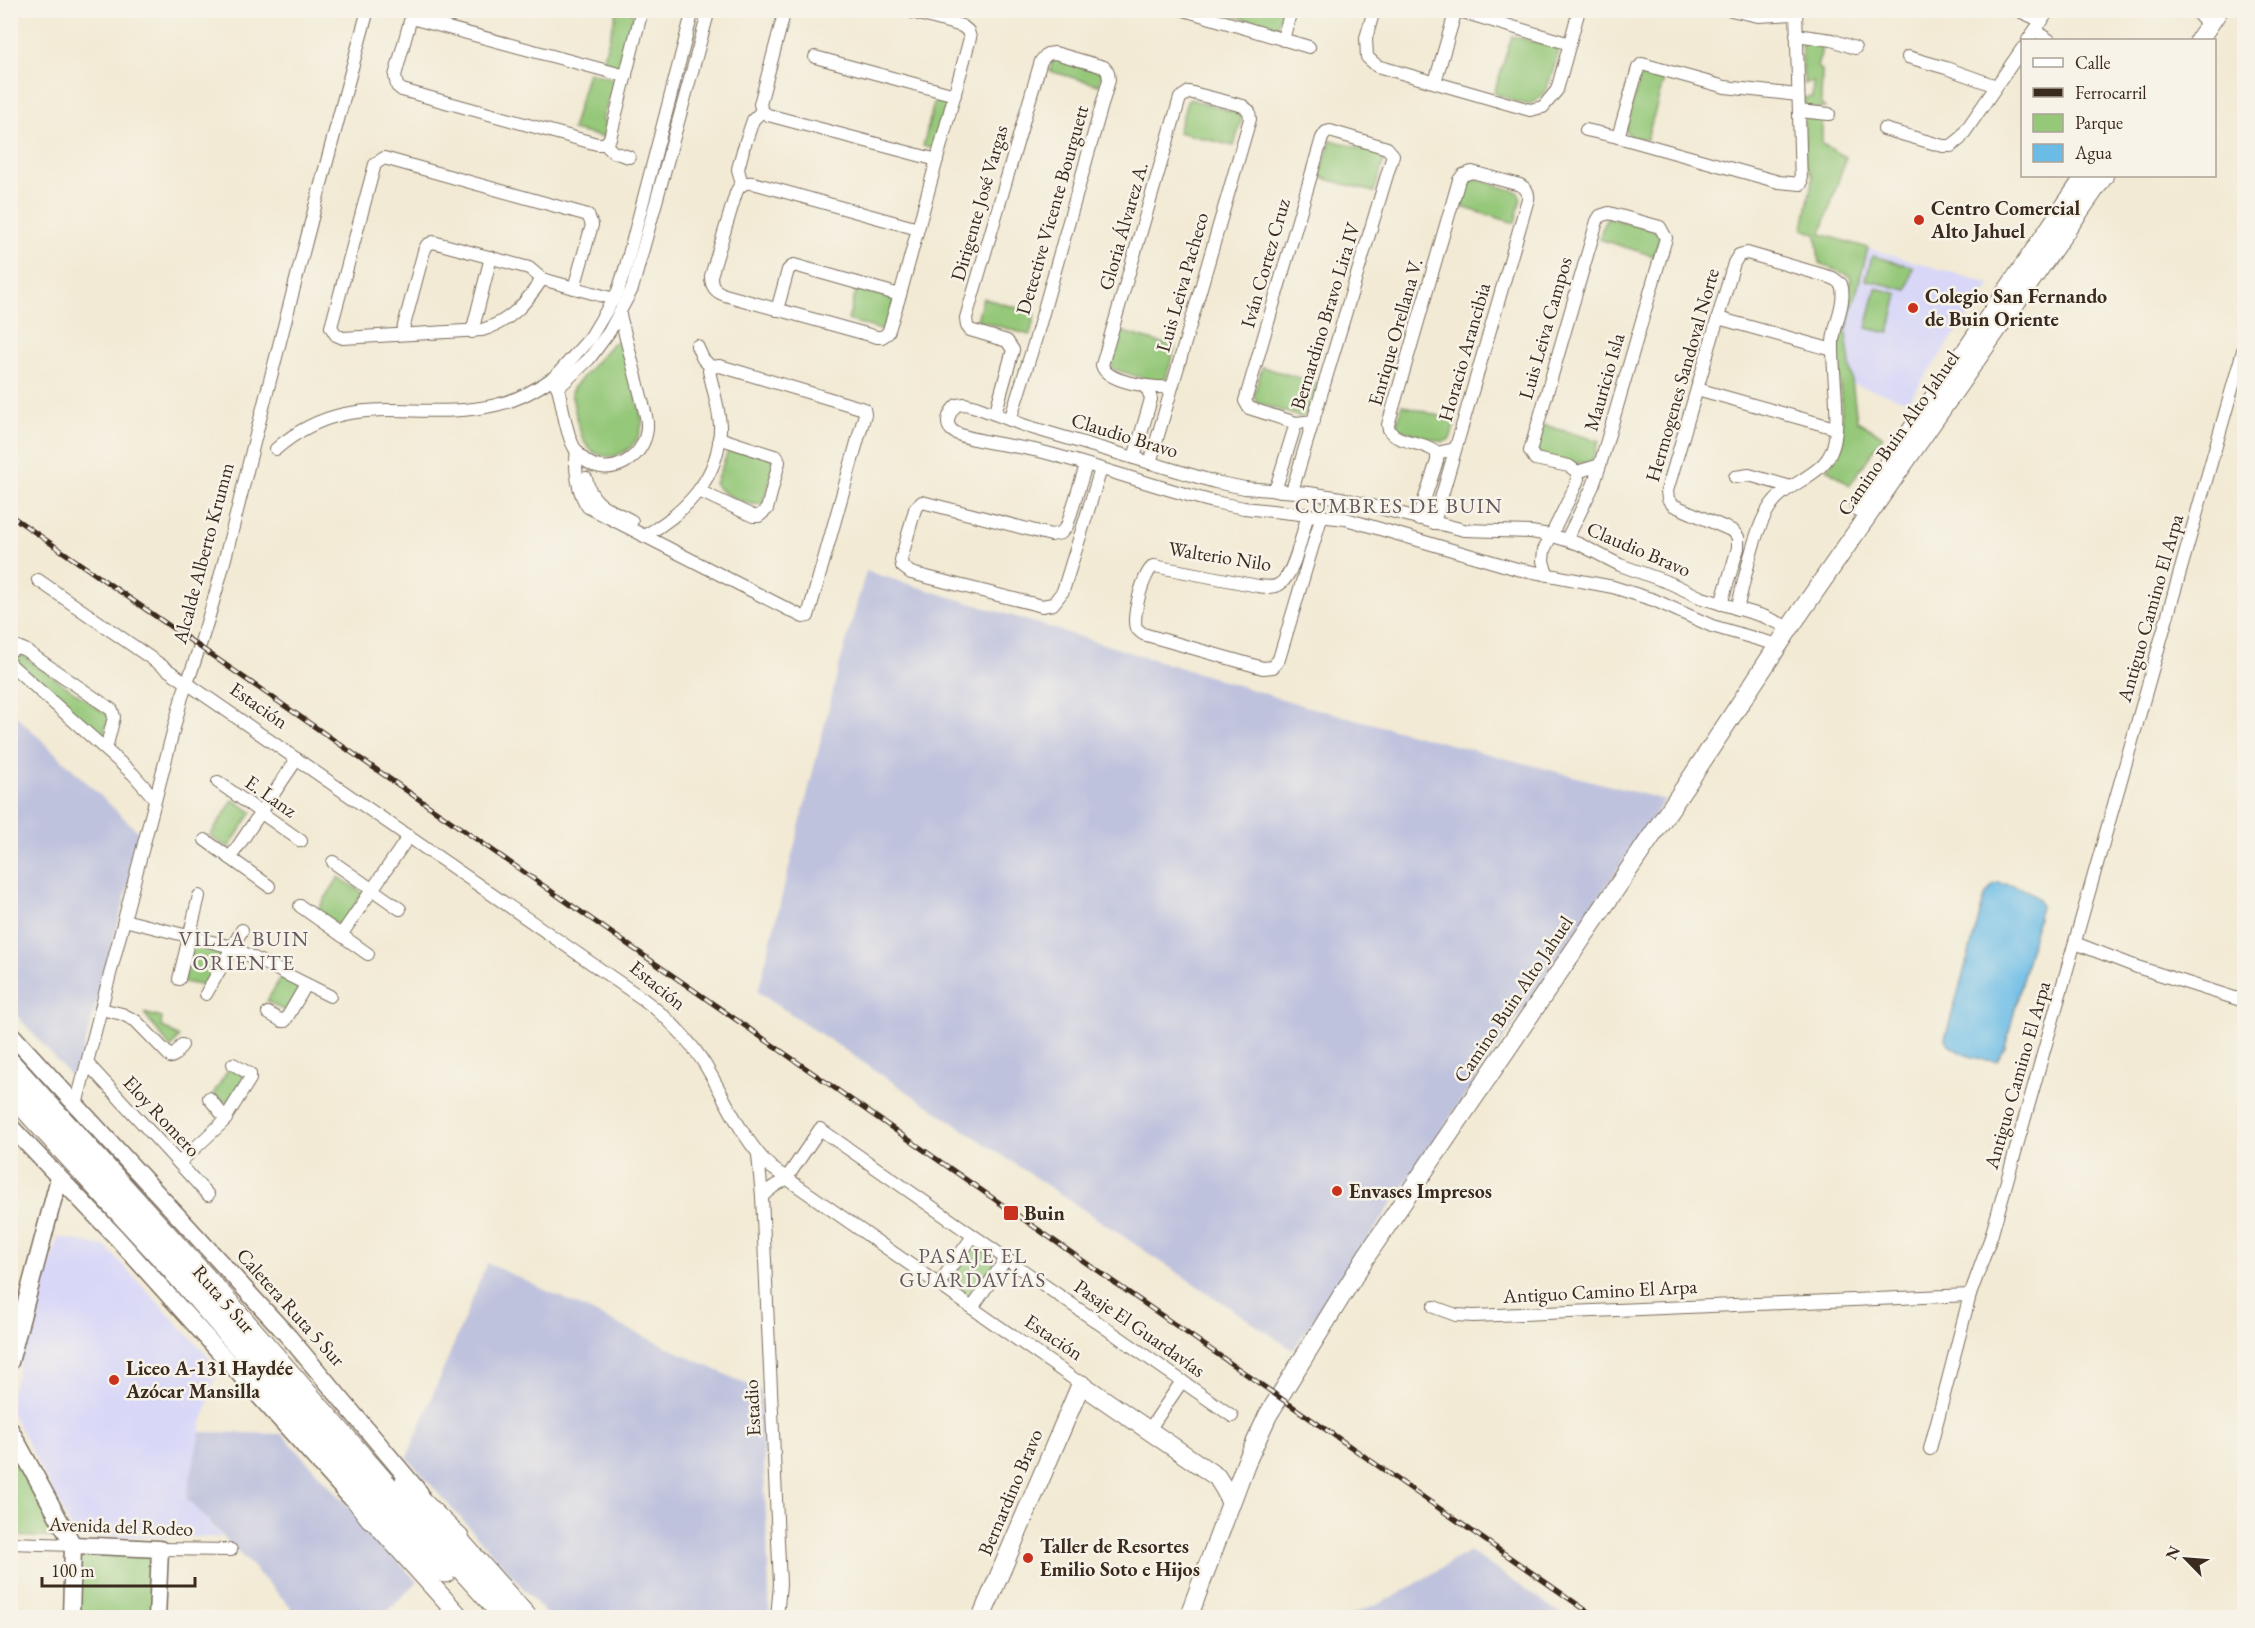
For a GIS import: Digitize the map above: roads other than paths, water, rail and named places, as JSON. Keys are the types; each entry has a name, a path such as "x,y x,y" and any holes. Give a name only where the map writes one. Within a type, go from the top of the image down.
{"highway":[{"name":"Ruta 5 Sur","path":"10,1063 214,1287 506,1617"},
{"name":"Ruta 5 Sur","path":"10,1092 173,1270 320,1439 487,1617"},
{"path":"244,1352 371,1518"},
{"path":"313,1401 459,1539"}],"main road":[{"path":"2204,33 2219,10"},
{"name":"Camino Buin Alto Jahuel","path":"1790,628 1788,615 1790,608 2084,177"},
{"name":"Camino Buin Alto Jahuel","path":"1188,1617 1246,1463 1277,1399 1366,1255 1691,778 1778,645 2103,177"},
{"name":"Caletera Ruta 5 Sur","path":"10,1033 303,1353 459,1539 529,1617"},
{"path":"10,1126 153,1277 338,1485 461,1617"},
{"path":"10,1362 59,1178"},
{"name":"Estación","path":"1081,1384 1205,1468 1222,1483 1231,1504"},
{"name":"Bernardino Bravo","path":"981,1617 1081,1384"},
{"path":"10,1430 73,1545 71,1617"},
{"path":"1205,1468 1228,1471 1246,1463"},
{"name":"Avenida del Rodeo","path":"73,1545 160,1549"},
{"path":"157,1617 160,1549"}],"street":[{"name":"Alcalde Alberto Krumm","path":"76,1105 155,799 244,482 334,130 368,10"},
{"path":"604,144 610,138 642,10"},
{"path":"276,449 301,431 337,416 378,409 460,410 484,407 520,397 557,375 590,338 614,299 622,278 693,10"},
{"path":"558,388 589,358 620,315 632,289 709,10"},
{"path":"785,10 760,104 762,111 768,115 937,160"},
{"path":"905,10 958,24 968,31 970,42 890,331 880,338 719,293 712,283 711,276 736,193 742,185 753,183 918,229"},
{"path":"1184,10 1210,14 1309,47"},
{"path":"1283,40 1291,10"},
{"path":"1374,10 1366,38 1366,57 1377,66 1530,110 1543,107 1557,90 1579,10"},
{"path":"1435,82 1456,10 1570,44"},
{"path":"1586,130 1779,182 1801,184 1796,12 1758,16 1731,10"},
{"path":"2017,10 2039,26 2048,39"},
{"path":"2194,10 2204,33"},
{"path":"626,76 412,14 395,76 397,86 402,90 597,144 604,144 613,152 629,157"},
{"path":"1796,35 1832,40 1855,48"},
{"path":"1884,129 1940,146 1951,146 1960,139 2021,50"},
{"name":"Detective Vicente Bourguett","path":"1010,420 1035,341 1109,77 1106,70 1100,66 1055,53 1047,54"},
{"name":"Dirigente José Vargas","path":"1035,341 1008,343 970,330 965,320 1041,61 1047,54"},
{"path":"815,57 955,95"},
{"path":"1908,57 1996,86"},
{"path":"1618,137 1638,68 1642,64 1725,87 1798,94"},
{"name":"Luis Leiva Pacheco","path":"1150,463 1250,119 1249,111 1243,106 1193,92 1185,93"},
{"name":"Gloria Álvarez A.","path":"1142,385 1110,376 1104,371 1103,362 1180,98 1185,93"},
{"path":"742,185 738,169 753,120 762,111"},
{"path":"1799,111 1829,114"},
{"name":"Bernardino Bravo Lira IV","path":"1292,491 1393,157 1392,152 1387,148 1326,132"},
{"name":"Iván Cortez Cruz","path":"1296,423 1252,410 1247,406 1246,399 1322,138 1326,132"},
{"path":"542,279 524,303 510,316 491,327 472,332 402,333 343,338 336,335 331,327 375,164 387,158 588,214 592,225 574,288"},
{"name":"Horacio Arancibia","path":"1434,523 1528,199 1528,191 1520,185 1472,172 1463,175"},
{"name":"Enrique Orellana V.","path":"1437,453 1430,447 1392,435 1388,430 1388,425 1459,180 1463,175"},
{"name":"Mauricio Isla","path":"1567,539 1593,486 1600,465 1665,242 1664,231 1660,227 1612,213 1603,214"},
{"name":"Luis Leiva Campos","path":"1577,472 1569,466 1539,460 1532,456 1530,448 1597,221 1603,214"},
{"path":"402,333 427,245 437,243 529,268 542,279 614,299"},
{"path":"630,250 637,256 643,253"},
{"name":"Hermogenes Sandoval Norte","path":"1733,531 1678,508 1668,499 1667,491 1732,269 1739,255 1752,254 1838,280 1842,287 1833,350"},
{"path":"472,332 491,257"},
{"path":"777,309 788,270 794,265 900,295"},
{"path":"557,375 555,383 571,438 581,456 601,466 623,464 640,450 647,432 646,416 620,315"},
{"path":"1718,318 1833,350 1835,428 1833,448 1826,460 1809,476 1791,487 1770,505 1760,528 1737,609"},
{"path":"995,414 1013,356 1008,343"},
{"path":"697,346 703,359 711,367"},
{"name":"Antiguo Camino El Arpa","path":"1434,1307 1456,1315 1474,1316 1970,1295 1988,1248 2244,347"},
{"path":"581,456 576,469 583,499 588,507 648,534 803,617 809,614 865,414 864,409 720,366 711,367"},
{"path":"648,534 683,509 699,491 711,468 719,438 719,418 709,371 711,367"},
{"path":"1142,385 1171,387"},
{"path":"1134,458 1151,399 1148,390 1142,385"},
{"path":"1697,389 1835,428"},
{"name":"Claudio Bravo","path":"1778,645 1702,622 1634,593 1517,569 1340,518 1244,508 1191,496 1037,450 964,436 953,431 948,424 951,411 961,404 976,407 1042,431 1232,486 1341,498 1464,530 1531,532 1567,539 1620,566 1658,578 1716,603 1763,616 1790,628"},
{"path":"1296,423 1314,421"},
{"name":"Bernardino Bravo Lira IV","path":"1275,491 1296,423"},
{"name":"Claudio Bravo","path":"1037,450 1042,431"},
{"path":"699,491 753,516 759,516 767,509 779,462 777,457 719,438"},
{"path":"1418,519 1437,461 1437,453 1455,449"},
{"path":"1074,553 1062,531 1086,465"},
{"path":"1546,575 1543,556 1575,488 1577,472 1600,465"},
{"path":"1080,535 1062,531 1051,535 922,502 915,509 901,560 903,568 911,573 1042,606 1050,606 1056,602 1063,591 1101,469"},
{"path":"1735,477 1749,475 1791,487"},
{"name":"Claudio Bravo","path":"1191,496 1196,477"},
{"path":"1340,518 1337,509 1341,498"},
{"name":"Walterio Nilo","path":"1281,583 1298,596 1280,658 1273,667 1263,668 1143,634 1134,625 1146,574 1152,567 1160,566 1258,586 1270,587 1281,583 1289,573 1308,514"},
{"path":"1298,596 1322,515"},
{"path":"1733,531 1760,528"},
{"path":"1702,622 1716,603 1738,548 1738,537 1733,531"},
{"name":"Estación","path":"38,580 624,985 663,1015 696,1051 745,1137 758,1155 786,1179 1081,1384"},
{"path":"10,651 15,648 25,650 112,710 114,717 106,749"},
{"path":"10,664 133,774 155,799"},
{"path":"230,858 297,759"},
{"path":"133,774 161,779"},
{"name":"E. Lanz","path":"218,782 301,841"},
{"path":"341,935 409,836"},
{"path":"205,840 269,886"},
{"path":"333,862 400,909"},
{"path":"179,979 199,896"},
{"path":"300,906 368,954"},
{"path":"124,920 232,947 330,996"},
{"path":"206,994 243,930"},
{"path":"2075,943 2137,967 2244,1001"},
{"path":"267,1013 282,1021 285,1020 306,985"},
{"path":"101,1009 122,1014 136,1021 171,1057 175,1056 182,1045"},
{"name":"Eloy Romero","path":"87,1063 208,1195"},
{"path":"179,1163 225,1119 251,1077 249,1073 232,1064"},
{"path":"209,1098 225,1119"},
{"name":"Pasaje El Guardavías","path":"786,1179 820,1129 1232,1416"},
{"name":"Estadio","path":"758,1155 762,1196 780,1584 777,1617"},
{"path":"762,1196 786,1179"},
{"path":"938,1285 973,1236"},
{"path":"972,1308 1006,1259"},
{"path":"1930,1449 1970,1295"},
{"path":"1149,1430 1182,1381"},
{"name":"Avenida del Rodeo","path":"10,1543 73,1545"},
{"name":"Avenida del Rodeo","path":"160,1549 231,1550"}],"water":[{"path":"1998,883 2029,892 2041,906 2005,1048 1997,1061 1975,1058 1961,1053 1945,1039 1985,896 1993,885"}],"railway":[{"path":"10,515 1597,1618"}],"place":[{"name":"Centro Comercial Alto Jahuel","path":"1919,220"},
{"name":"Colegio San Fernando de Buin Oriente","path":"1913,308"},
{"name":"Envases Impresos","path":"1337,1191"},
{"name":"Buin","path":"1011,1213"},
{"name":"Liceo A-131 Haydée Azócar Mansilla","path":"114,1380"},
{"name":"Taller de Resortes Emilio Soto e Hijos","path":"1028,1558"}],"district":[{"name":"CUMBRES DE BUIN","path":"1399,506"},
{"name":"VILLA BUIN ORIENTE","path":"244,951"},
{"name":"PASAJE EL GUARDAVÍAS","path":"973,1268"}]}
